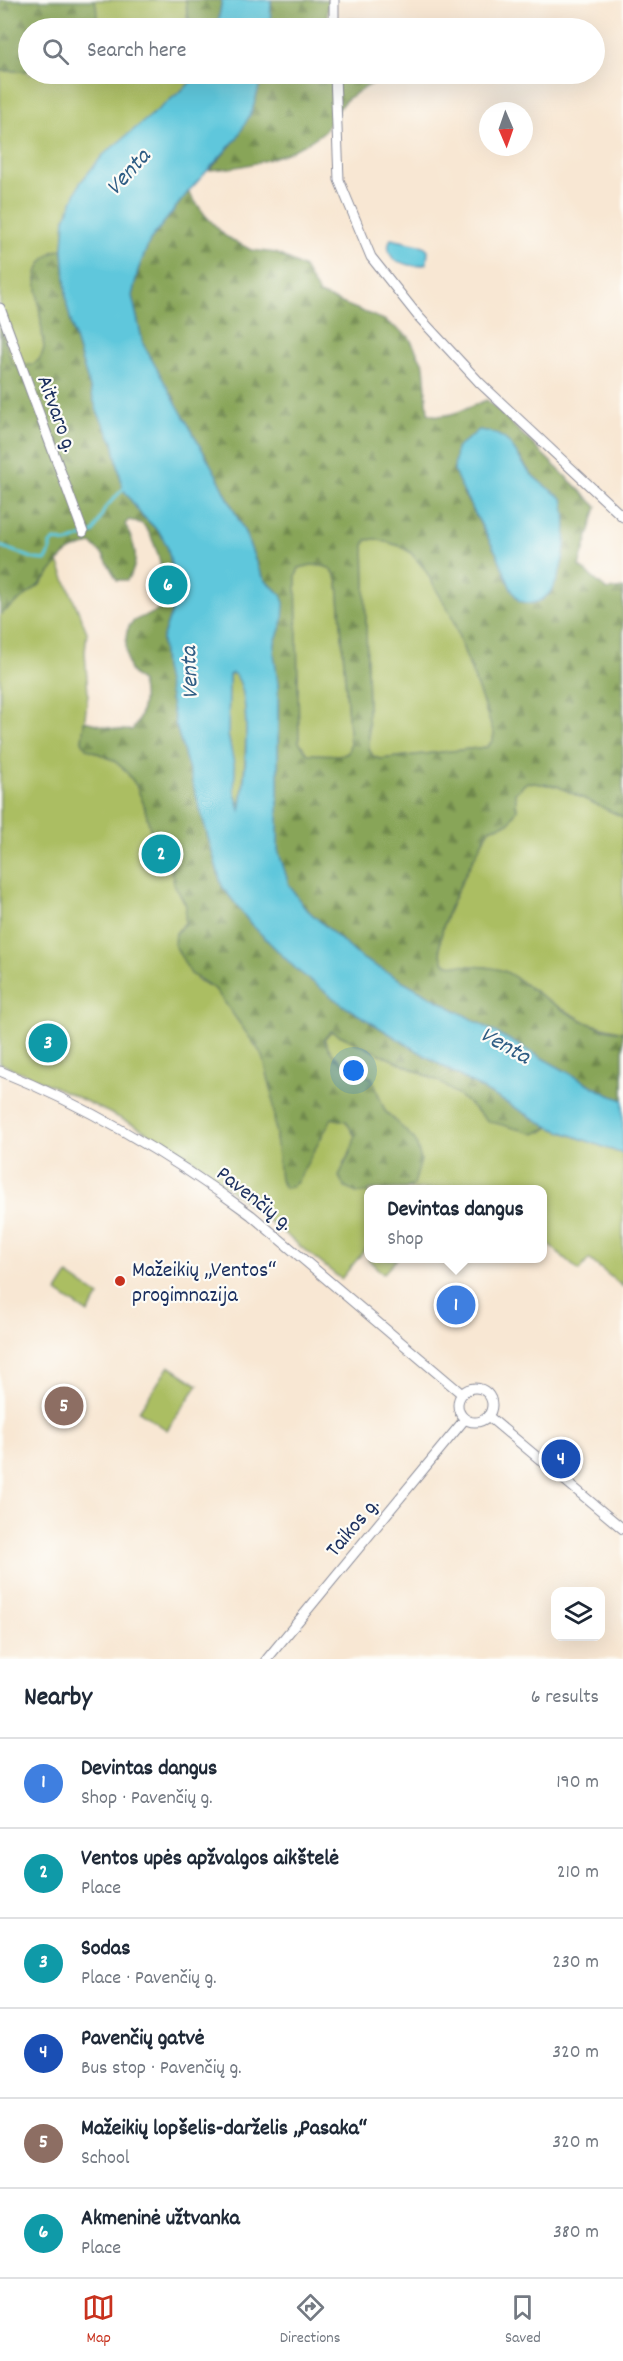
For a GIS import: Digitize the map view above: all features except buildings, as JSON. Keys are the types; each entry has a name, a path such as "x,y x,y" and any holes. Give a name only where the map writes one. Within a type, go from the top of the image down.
{"street":[{"path":"334,0 334,18"},
{"path":"335,84 339,180 371,257 418,316 480,383 623,517"},
{"name":"Aitvaro g.","path":"0,308 82,532"},
{"name":"Pavenčių g.","path":"0,1071 64,1099 118,1128 170,1158 214,1188 251,1215 462,1394"},
{"path":"474,1388 487,1393 492,1407 488,1416 480,1421 465,1419 458,1407 462,1394 474,1388"},
{"path":"488,1416 623,1529"},
{"name":"Taikos g.","path":"267,1659 465,1419"}],"green space":[{"path":"0,0 95,0 97,18 18,18 18,71 0,71"},
{"path":"95,0 186,0 187,18 97,18"},
{"path":"186,0 222,0 219,18 189,18"},
{"path":"271,0 328,0 327,18 270,18"},
{"path":"0,71 18,71 18,84 189,84 162,107 65,219 63,249 52,252 36,279 44,348 40,359 29,366 13,365 0,330"},
{"path":"259,84 372,84 347,99 322,133 297,148 239,167 210,170 237,138"},
{"path":"188,192 225,236 251,250 276,253 304,268 319,294 384,320 409,337 424,366 428,413 442,416 487,400 597,507 579,566 607,590 623,588 623,817 557,786 527,782 515,793 517,809 509,823 489,829 467,870 446,918 440,947 444,963 504,971 584,1022 623,1032 623,1100 607,1094 361,958 304,907 289,885 278,850 278,684 274,654 275,642 283,621 281,595 265,580 259,570 245,532 217,476 143,344 132,296 138,270 150,240","holes":["520,457 530,473 541,483 563,560 549,595 511,589 498,556 463,493","376,539 400,546 410,552 424,568 451,615 494,733 493,740 487,747 380,759 373,756 369,749 364,545 366,540","311,565 325,567 334,573 338,582 350,744 348,753 343,755 308,754 299,742 296,576 299,568"]},
{"path":"63,249 67,305 76,342 97,411 113,442 123,489 140,513 160,533 167,546 175,594 173,608 162,639 164,667 175,722 222,886 250,923 297,970 344,1006 549,1127 535,1134 488,1121 440,1082 331,1031 324,1039 332,1054 356,1071 372,1078 385,1111 415,1140 421,1160 414,1185 364,1185 364,1193 345,1188 339,1177 355,1136 346,1121 332,1118 298,1180 291,1187 285,1188 280,1180 272,1093 263,1056 215,989 191,974 174,944 176,933 185,923 186,905 174,884 168,848 151,832 136,785 125,770 113,760 86,748 82,741 84,721 114,729 132,730 141,714 143,701 141,682 129,668 126,641 130,625 157,611 164,599 163,577 152,539 142,524 129,520 125,524 134,545 135,559 132,573 127,580 117,580 103,555 92,544 81,547 62,558 48,576 0,615 0,330 13,365 29,365 40,359 44,348 36,279 44,259"},
{"path":"376,539 400,546 410,552 424,568 451,615 494,733 493,740 487,747 379,759 373,756 369,749 364,545 366,540"},
{"path":"58,562 87,632 85,652 88,694 82,741 86,748 113,760 125,770 136,785 151,832 168,848 174,884 186,905 185,923 176,933 197,980 215,989 263,1056 272,1093 280,1180 298,1180 331,1118 346,1121 355,1136 353,1150 343,1163 357,1193 364,1193 364,1251 341,1279 194,1161 138,1127 0,1063 0,615 41,584"},
{"path":"311,565 329,568 338,582 350,745 348,753 343,755 308,754 299,742 296,576 299,568"},
{"path":"232,673 239,681 245,715 245,761 240,812 234,789 235,769 228,735 229,675"},
{"path":"527,782 557,786 623,817 623,1032 588,1023 487,967 459,967 444,963 442,959 440,947 442,932 452,902 489,829 509,823 517,809 515,793"},
{"path":"331,1031 440,1082 488,1121 542,1132 549,1127 623,1154 623,1287 589,1259 579,1271 547,1243 547,1185 412,1185 398,1123 385,1111 372,1078 338,1059 332,1054 324,1039"},
{"path":"372,1263 393,1263 383,1274"},
{"path":"68,1275 99,1296 88,1313 57,1292"},
{"path":"169,1366 198,1385 167,1430 139,1411"}],"water":[{"path":"222,0 271,0 270,18 219,18"},
{"name":"Venta","path":"189,84 260,84 252,111 237,138 188,192 150,240 138,270 132,296 143,344 217,476 245,533 259,570 265,580 281,595 284,603 283,621 275,642 274,654 278,684 278,850 289,885 304,907 361,958 607,1094 623,1100 623,1154 549,1127 344,1006 297,970 250,923 222,886 175,722 164,667 162,639 173,608 175,594 167,546 160,533 140,513 123,489 113,442 97,411 67,305 63,249 65,219 80,183 103,155","holes":["232,673 239,681 243,695 246,737 240,810 234,789 235,769 228,735 229,675"]},
{"path":"391,239 424,246 428,250 427,263 415,266 394,260 389,250"},
{"path":"479,430 491,432 506,440 532,475 563,499 566,525 559,574 553,588 544,598 533,603 519,601 511,589 498,556 454,471 456,449"}],"waterway":[{"path":"0,546 35,559 46,560 50,552 50,544 55,540 66,543 94,532 105,508 125,487"}],"place":[{"name":"Akmeninė užtvanka","path":"168,585"},
{"name":"Ventos upės apžvalgos aikštelė","path":"161,854"},
{"name":"Sodas","path":"48,1043"},
{"name":"Mažeikių „Ventos“ progimnazija","path":"120,1281"},
{"name":"Devintas dangus","path":"456,1305"},
{"name":"Mažeikių lopšelis-darželis „Pasaka“","path":"64,1406"},
{"name":"Pavenčių gatvė","path":"561,1459"}]}
